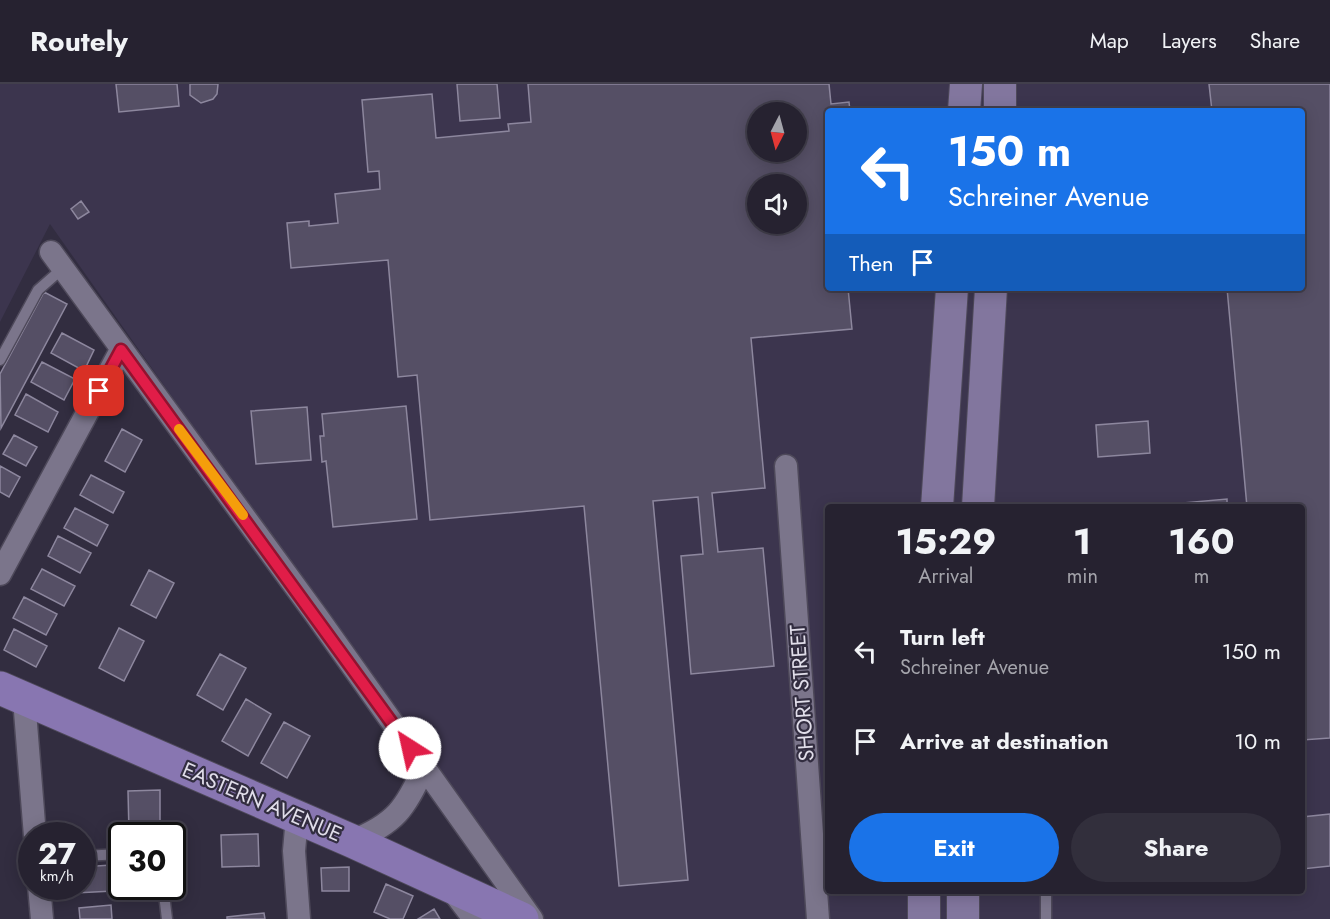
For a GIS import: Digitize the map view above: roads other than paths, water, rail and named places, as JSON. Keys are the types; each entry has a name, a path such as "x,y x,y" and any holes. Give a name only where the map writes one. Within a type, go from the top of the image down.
{"main road":[{"path":"964,108 966,84"},
{"path":"1000,84 1000,108"},
{"path":"937,504 952,291"},
{"path":"978,504 991,291"},
{"name":"EASTERN AVENUE","path":"12,693 297,816 522,919"},
{"path":"924,894 924,919"},
{"path":"963,894 963,919"}],"street":[{"path":"57,260 316,615 532,919"},
{"path":"0,574 121,350"},
{"name":"SHORT STREET","path":"786,466 818,919"},
{"path":"12,693 33,822"},
{"path":"352,841 377,831 394,819 410,798 424,767"},
{"path":"297,816 294,851 299,919"},
{"path":"447,885 474,919"},
{"path":"40,900 42,919"}],"lane":[{"path":"0,360 57,260"},
{"path":"1046,894 1046,919"},
{"path":"165,900 167,919"}]}
